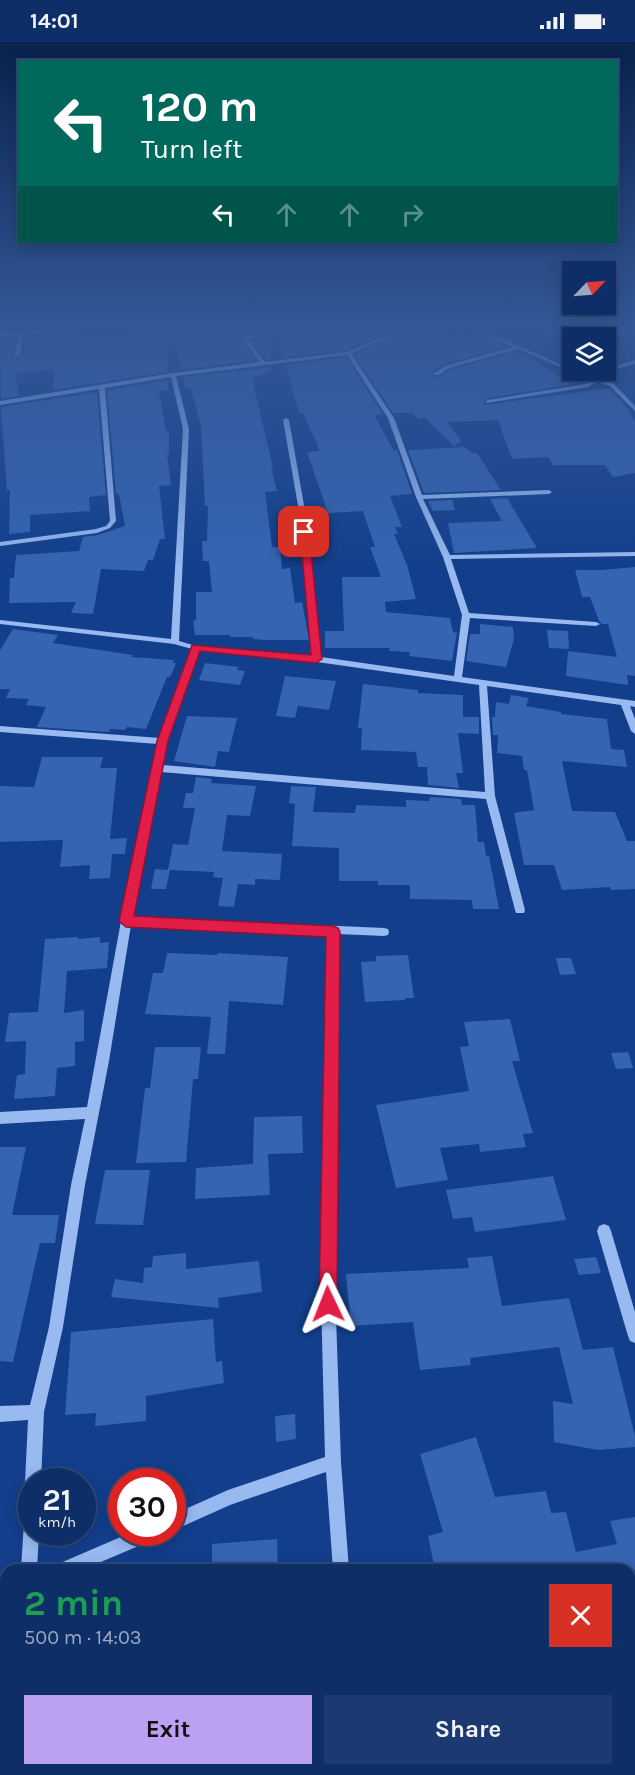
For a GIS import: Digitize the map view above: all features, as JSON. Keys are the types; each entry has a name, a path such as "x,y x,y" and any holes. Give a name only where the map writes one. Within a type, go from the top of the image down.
{"street":[{"path":"0,544 98,531 108,527 113,521 104,409"},
{"path":"175,642 186,429 181,409"},
{"path":"385,409 391,418 419,496 447,557 466,615 458,678"},
{"path":"286,420 303,511 316,659"},
{"path":"419,496 549,492"},
{"path":"447,557 635,554"},
{"path":"466,615 596,624"},
{"path":"0,622 175,642 196,648 316,659 635,704"},
{"path":"34,1468 36,1412 56,1327 126,921 156,768 162,741 196,648"},
{"path":"483,682 490,796 520,910"},
{"path":"625,703 635,731"},
{"path":"0,729 162,741"},
{"path":"156,768 490,796"},
{"path":"126,921 333,932 384,932"},
{"path":"333,932 327,1258 333,1462 341,1564"},
{"path":"0,1118 92,1113"},
{"path":"604,1231 635,1336"},
{"path":"0,1414 36,1412"},
{"path":"186,1517 228,1498 333,1462"},
{"path":"29,1564 30,1546"},
{"path":"78,1564 119,1546"}],"building":[{"path":"1,409 98,409 106,495 89,497 90,511 30,515 30,532 9,534 10,490 7,490"},
{"path":"109,409 162,409 166,431 169,430 169,454 167,455 171,485 159,486 165,539 160,539 153,560 148,560 144,571 101,569 93,614 71,613 76,602 9,603 10,578 14,578 16,555 79,551 83,537 98,535 125,526 119,494 116,494"},
{"path":"196,409 259,409 277,491 265,492 272,547 280,547 282,569 290,568 295,603 302,602 309,640 265,640 253,639 253,637 230,637 230,635 195,635 193,621 196,620 196,592 212,592 209,561 203,561 202,541 207,541 208,506 205,506 201,426"},
{"path":"298,409 380,409 383,414 374,415 394,451 397,450 412,494 390,496 402,527 395,527 398,534 394,534 407,565 416,599 385,602 386,612 450,618 453,632 457,633 452,661 409,656 410,652 389,651 390,648 325,648 325,631 344,631 342,577 381,577 370,547 375,547 363,511 328,513 307,452 319,451 317,444 303,413 299,413"},
{"path":"390,409 628,409 635,422 635,473 613,477 605,465 553,465 548,457 512,459 498,420 447,422 461,441 454,446 425,418 418,419 412,413 393,413"},
{"path":"465,447 472,453 477,453 501,490 424,493 408,450"},
{"path":"507,498 537,548 454,553 448,523 502,521 490,499"},
{"path":"452,500 455,510 433,511 428,501"},
{"path":"635,567 635,676 627,675 628,685 566,676 568,651 617,657 608,624 602,624 599,621 590,597 582,597 575,570"},
{"path":"480,624 513,627 514,639 506,667 466,661 470,634 480,634"},
{"path":"13,629 58,635 53,643 133,655 131,657 174,660 173,663 176,663 170,677 167,677 146,729 127,727 125,730 110,729 109,732 37,727 46,707 26,705 29,699 6,698 10,689 0,689 0,650"},
{"path":"547,630 568,631 569,649 549,648"},
{"path":"205,663 239,667 237,670 245,671 240,685 199,680"},
{"path":"285,676 336,681 329,710 298,706 295,718 276,716"},
{"path":"363,684 418,690 418,693 463,695 463,717 479,717 479,734 458,733 463,773 456,773 459,788 428,785 427,767 418,767 416,752 361,750 362,728 358,728"},
{"path":"511,695 529,698 526,706 561,712 561,714 607,719 611,749 624,750 627,767 562,761 572,811 615,812 627,841 635,841 635,889 611,890 610,887 562,890 554,865 524,865 514,813 534,810 527,770 524,770 522,756 497,753 498,735 493,735 492,717 495,717 496,702 509,704"},
{"path":"187,716 237,718 229,752 218,751 215,767 174,761"},
{"path":"42,757 103,757 100,768 117,768 110,839 127,838 125,854 112,854 110,878 89,879 90,865 60,867 63,840 0,842 0,786 34,787"},
{"path":"196,777 212,779 211,783 256,786 250,816 227,815 222,851 282,854 280,880 255,879 255,885 238,884 234,907 218,906 223,878 213,877 214,872 170,870 166,889 151,889 155,869 168,870 173,844 188,845 195,808 183,808 186,793 193,793"},
{"path":"291,786 316,787 313,812 355,813 356,805 406,807 406,800 429,801 430,797 461,799 462,805 475,805 478,842 484,842 486,856 489,856 499,909 473,909 472,900 410,899 410,885 378,885 378,881 339,881 339,848 292,846 295,804 289,803"},
{"path":"78,937 78,939 100,937 100,943 109,942 107,968 67,971 64,1013 84,1010 84,1041 75,1042 75,1066 57,1068 55,1096 14,1099 17,1075 25,1074 26,1041 5,1042 9,1013 38,1012 45,939"},
{"path":"167,953 288,957 283,1005 229,1001 225,1054 207,1054 211,1017 145,1014 153,973 163,973"},
{"path":"408,955 414,998 365,1002 361,962 376,961 376,956"},
{"path":"556,958 571,958 576,974 560,975"},
{"path":"510,1019 520,1061 512,1061 533,1133 523,1134 526,1147 480,1152 479,1144 440,1148 448,1180 396,1188 376,1105 469,1091 460,1047 469,1046 464,1022"},
{"path":"155,1047 201,1047 198,1079 193,1079 186,1162 136,1163 145,1088 150,1088"},
{"path":"628,1052 633,1068 616,1069 611,1053"},
{"path":"302,1116 303,1153 268,1154 270,1195 195,1199 196,1168 253,1164 254,1117"},
{"path":"0,1147 26,1147 12,1215 59,1215 55,1243 40,1243 13,1362 0,1361"},
{"path":"105,1170 150,1170 143,1225 95,1224"},
{"path":"553,1176 566,1220 475,1232 472,1217 453,1219 446,1190"},
{"path":"186,1253 186,1269 259,1261 262,1292 218,1298 219,1308 111,1297 115,1279 143,1283 144,1268 152,1267 153,1256"},
{"path":"492,1256 502,1306 569,1298 583,1350 613,1347 635,1436 635,1447 598,1450 554,1442 553,1401 573,1404 559,1347 470,1358 471,1365 420,1370 413,1322 351,1326 346,1274 469,1268 467,1258"},
{"path":"596,1257 601,1273 579,1275 574,1259"},
{"path":"213,1319 216,1362 222,1361 224,1383 146,1396 146,1421 95,1426 96,1413 65,1415 71,1332"},
{"path":"295,1414 296,1439 276,1442 275,1416"},
{"path":"476,1437 495,1497 546,1491 551,1513 566,1512 576,1552 617,1544 610,1521 635,1517 635,1564 434,1564 428,1536 443,1532 420,1454"},
{"path":"277,1539 278,1564 212,1564 212,1544"}],"route":[{"path":"304,532 316,659 196,648 162,741 126,921 333,932 328,1304"}]}
